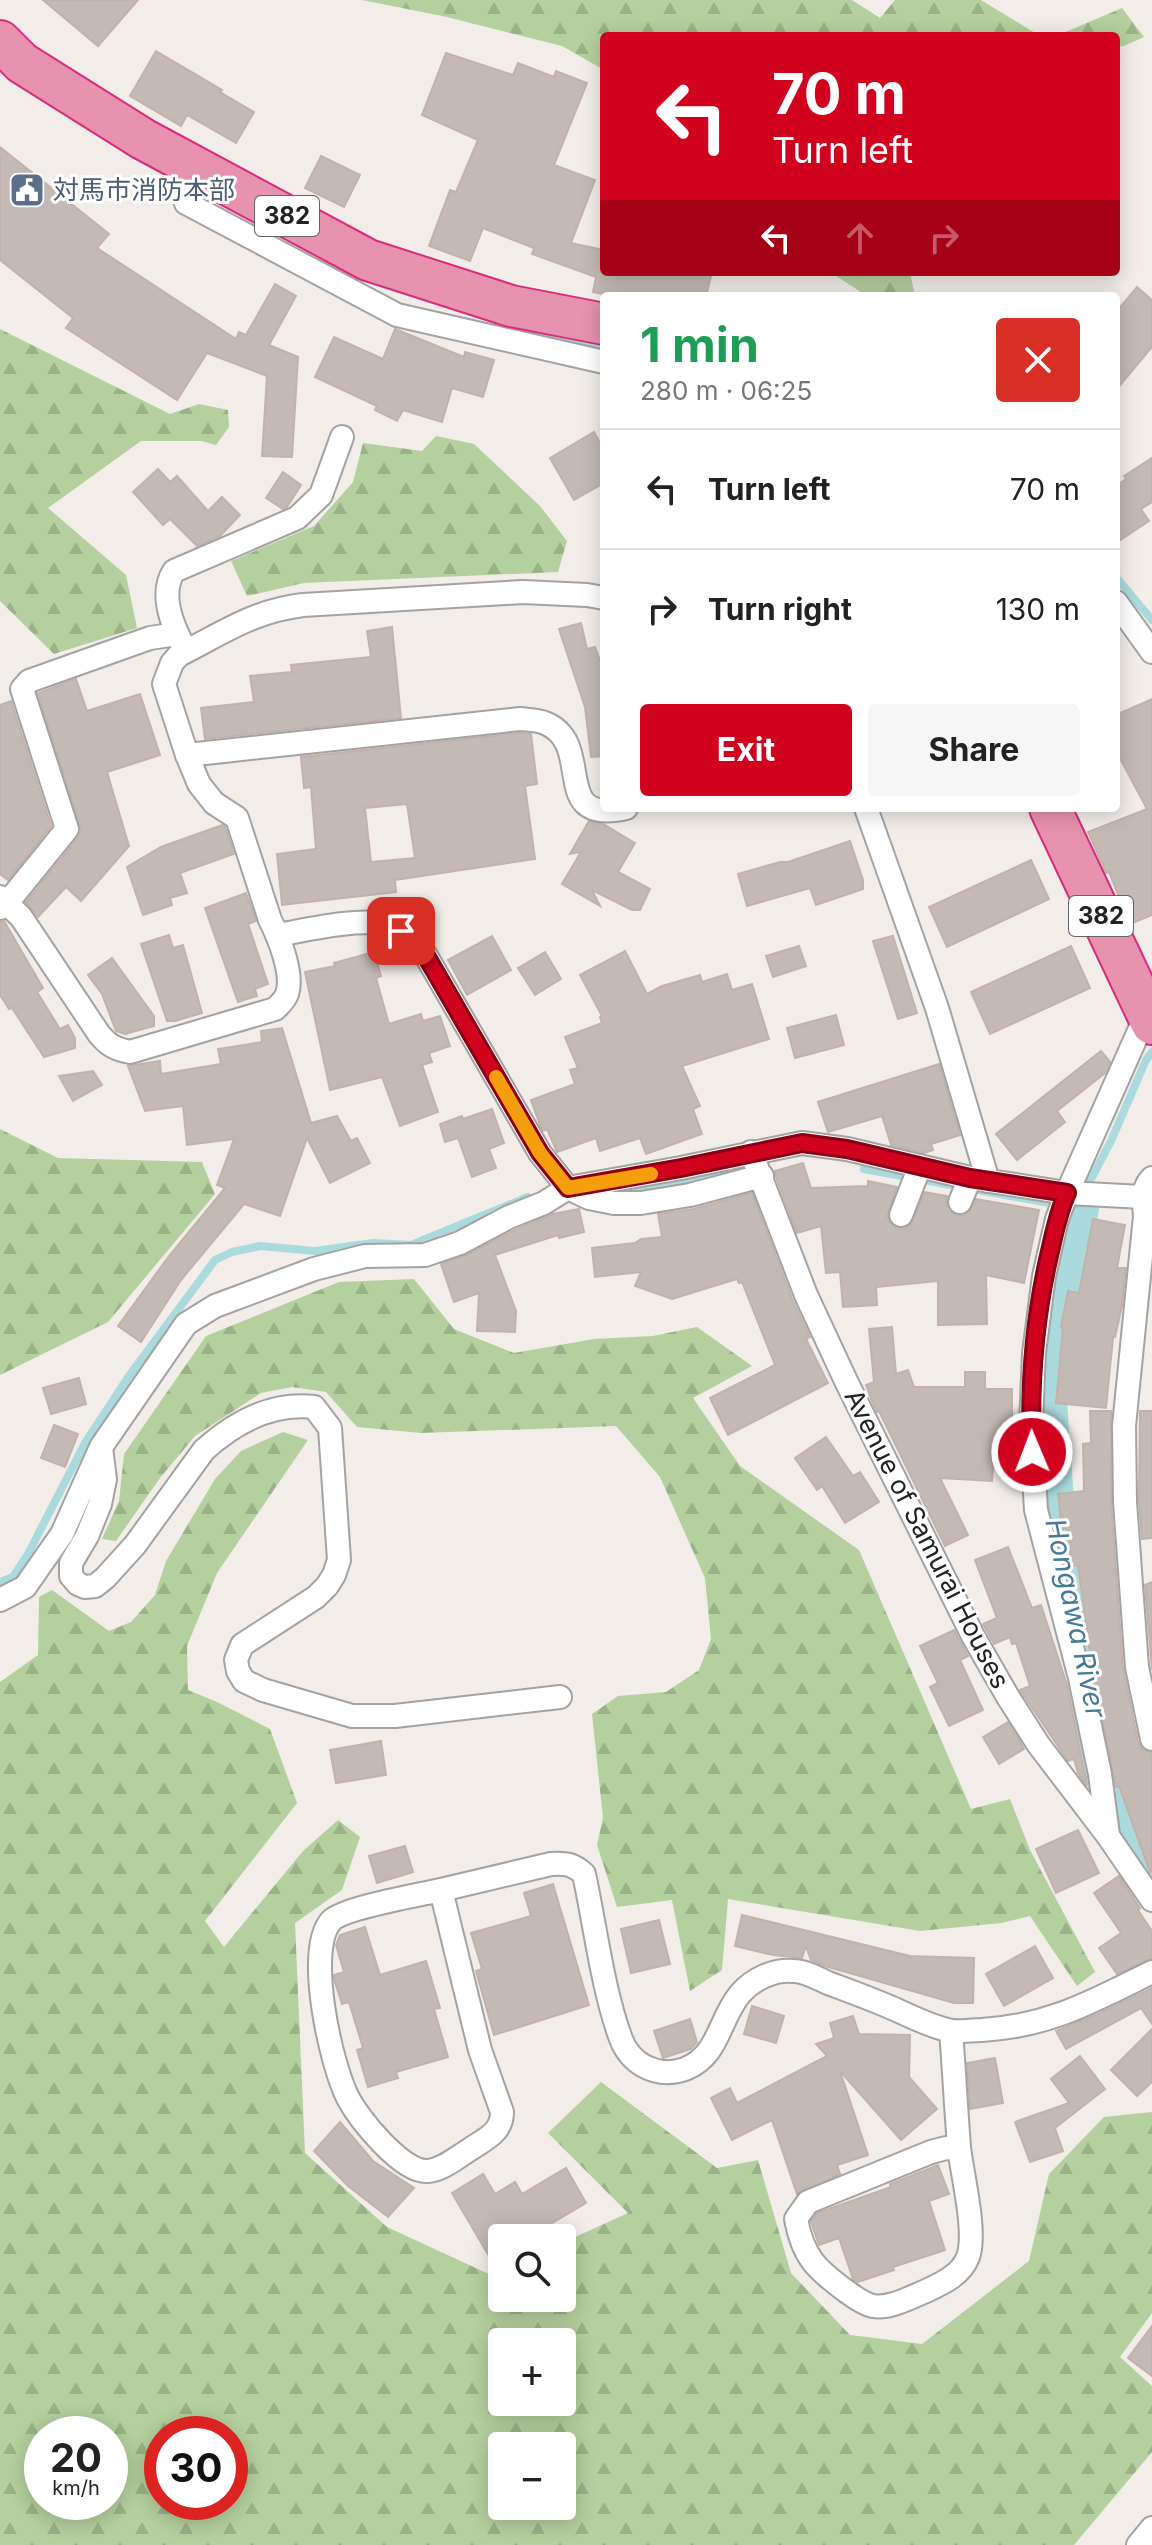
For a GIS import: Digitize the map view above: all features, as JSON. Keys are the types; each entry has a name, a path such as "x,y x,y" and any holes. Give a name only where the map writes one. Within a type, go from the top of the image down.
{"highway":[{"name":"382","path":"0,41 22,63 143,139 368,260 511,306 600,323"},
{"name":"382","path":"1052,812 1147,1002"}],"street":[{"path":"174,155 186,203 397,315 600,361"},
{"path":"342,437 321,495 297,518 174,571 167,582 166,597 182,643 164,684 199,784 214,803 237,818 277,935 290,980 288,994 275,1009 130,1052 107,1044 21,917 2,903 67,829 22,689 29,681 150,638 182,643 275,608 523,592 600,597"},
{"path":"1120,607 1152,651"},
{"path":"187,755 520,719 544,722 568,743 581,801 587,807 600,811"},
{"path":"867,812 937,1008 971,1186"},
{"path":"277,935 346,924 384,924 413,940 425,954 540,1153 568,1188"},
{"path":"1108,1836 1100,1774 1080,1678 1036,1510 1031,1423 1034,1353 1044,1276 1147,1002"},
{"path":"723,1173 751,1152 802,1143 817,1144 916,1175 1071,1200 1148,1188 1124,1426 1125,1502 1137,1667 1152,1739"},
{"name":"Avenue of Samurai Houses","path":"751,1152 806,1295 973,1636 1038,1744 1152,1900"},
{"path":"0,1600 25,1587 62,1534 101,1447 186,1324 197,1315 327,1266 365,1256 425,1255 460,1243 509,1217 544,1203 568,1188 627,1179 723,1173 762,1176"},
{"path":"901,1215 916,1175"},
{"path":"101,1447 105,1479 100,1504 87,1536 71,1563 71,1576 85,1587 95,1586 105,1578 135,1545 204,1450 227,1430 263,1413 286,1407 314,1407 324,1418 330,1428 339,1560 334,1575 316,1597 242,1645 236,1660 244,1681 263,1690 352,1716 395,1716 560,1697"},
{"path":"441,1890 480,2050 502,2120 497,2132 438,2169 425,2171 411,2168 402,2161 366,2124 341,2080 319,1976 320,1944 325,1930 339,1914 551,1864 566,1863 577,1868 584,1874 622,2041 630,2055 643,2066 660,2072 677,2072 695,2065 707,2055 738,1997 760,1978 777,1972 796,1970 951,2031 997,2029 1063,2015 1152,1972"},
{"path":"951,2031 959,2149 970,2230 967,2258 955,2275 902,2301 873,2306 855,2298 820,2272 809,2259 796,2219 808,2202 931,2152 959,2149"},
{"path":"1138,2545 1152,2528"}],"green space":[{"path":"362,0 852,0 880,18 895,0 981,0 1033,32 600,32 600,68 562,46 447,17"},
{"path":"1122,8 1144,37 1120,46 1120,32 1065,32"},
{"path":"836,276 911,276 914,292 861,292"},
{"path":"0,329 170,414 199,404 228,410 229,427 216,445 201,441 141,441 48,508 126,575 137,628 54,654 0,601"},
{"path":"436,436 474,444 540,506 567,541 558,572 304,583 247,596 231,561 314,526 353,482 363,443 422,451"},
{"path":"0,1129 58,1158 202,1162 215,1194 108,1322 0,1375"},
{"path":"414,1279 454,1329 514,1353 594,1339 653,1336 697,1327 752,1366 693,1398 740,1466 859,1550 971,1809 1010,1799 1030,1850 1095,1972 1077,1986 1030,1916 1001,1923 920,1931 728,1899 722,1970 690,1991 672,1900 617,1907 597,1845 603,1818 592,1714 618,1696 666,1692 699,1670 711,1639 705,1578 660,1477 616,1426 421,1433 357,1427 326,1392 292,1387 261,1393 195,1436 160,1478 116,1541 102,1539 119,1501 124,1454 206,1336 339,1282"},
{"path":"283,1432 308,1440 217,1573 187,1646 188,1690 270,1729 297,1803 205,1921 224,1947 303,1851 338,1820 360,1837 342,1890 295,1923 305,2153 387,2227 488,2274 488,2312 576,2312 576,2237 628,2213 548,2133 601,2082 717,2168 758,2160 791,2273 850,2335 922,2344 1029,2261 1049,2174 1104,2117 1152,2112 1152,2313 1120,2357 1152,2386 1152,2452 1074,2545 0,2545 0,1682 38,1655 39,1597 52,1590 109,1631 131,1622 155,1595 166,1561 215,1479 241,1451"}],"building":[{"path":"43,0 138,0 98,46"},
{"path":"156,51 254,112 236,143 187,115 181,126 130,96"},
{"path":"446,53 513,75 518,63 554,77 556,71 587,83 554,165 595,180 571,243 600,249 600,276 711,276 707,292 593,292 596,277 532,254 534,248 483,228 470,261 429,246 450,190 456,192 478,140 422,115"},
{"path":"0,147 109,234 97,248 236,339 239,332 246,335 275,284 296,296 269,345 298,357 292,457 262,456 267,376 207,353 177,400 66,328 73,318 0,260"},
{"path":"321,156 360,175 344,207 305,188"},
{"path":"1137,287 1152,300 1152,347 1120,385 1120,307"},
{"path":"395,329 464,357 465,352 494,360 483,397 452,388 442,422 403,410 397,421 375,410 377,406 315,377 334,337 383,359"},
{"path":"594,432 600,443 600,485 574,500 550,458"},
{"path":"1152,458 1152,502 1141,509 1149,521 1120,540 1120,483 1126,479 1124,476"},
{"path":"158,469 170,482 177,476 208,511 222,497 240,515 220,536 197,546 170,519 163,525 133,492"},
{"path":"283,472 301,485 283,509 266,498"},
{"path":"581,623 587,649 595,647 600,661 600,756 591,757 585,707 559,629"},
{"path":"392,627 401,718 205,739 201,708 254,702 250,676 292,672 291,665 371,657 367,631"},
{"path":"76,679 87,711 140,694 160,755 107,772 129,846 81,901 66,887 38,917 26,902 81,831 38,693"},
{"path":"1152,699 1152,915 1130,924 1109,872 1106,873 1088,832 1147,809 1120,758 1120,713"},
{"path":"11,701 51,826 8,880 0,874 0,705"},
{"path":"531,734 537,784 525,786 535,859 395,880 396,892 282,905 277,854 316,849 311,787 304,788 301,757","holes":["407,804 415,858 371,862 365,808"]},
{"path":"589,821 603,824 635,843 618,872 650,889 640,910 632,910 592,890 600,906 562,884 581,852 570,854"},
{"path":"222,825 234,854 180,873 187,893 170,898 172,905 143,915 127,867 161,847"},
{"path":"850,841 863,889 816,905 810,888 747,906 738,874 788,862"},
{"path":"1031,860 1049,899 947,947 929,907"},
{"path":"246,893 256,921 248,924 268,984 255,989 257,996 238,1002 205,908"},
{"path":"4,921 43,988 37,992 60,1029 68,1025 75,1038 75,1048 44,1057 0,995 0,922"},
{"path":"169,935 173,948 183,945 202,1013 175,1021 167,1021 141,944"},
{"path":"492,936 511,970 467,995 448,960"},
{"path":"893,936 917,1013 898,1019 873,941"},
{"path":"799,946 806,966 773,977 766,956"},
{"path":"1071,946 1090,988 990,1034 971,992"},
{"path":"625,951 647,994 662,986 700,975 702,982 727,974 732,990 752,984 769,1039 682,1066 700,1106 693,1109 702,1134 646,1154 640,1138 600,1151 596,1138 557,1152 547,1129 543,1131 540,1125 531,1100 575,1084 570,1070 578,1068 565,1037 602,1023 602,1016 580,975"},
{"path":"374,952 381,976 376,978 389,1024 421,1014 423,1021 440,1016 450,1046 429,1053 432,1062 422,1065 438,1112 400,1126 382,1077 330,1090 305,972 335,966 334,963"},
{"path":"545,952 561,979 535,995 518,968"},
{"path":"112,958 154,1016 154,1026 125,1034 116,1031 102,994 88,975"},
{"path":"836,1015 844,1045 795,1058 787,1028"},
{"path":"282,1028 311,1123 337,1116 351,1141 357,1138 370,1163 330,1183 307,1138 280,1216 244,1204 181,1280 141,1342 118,1326 169,1256 225,1188 217,1185 234,1139 187,1145 183,1106 145,1111 128,1066 160,1061 161,1074 221,1064 218,1049 262,1042 261,1031"},
{"path":"1101,1051 1110,1062 1105,1073 1057,1111 1065,1122 1017,1160 996,1134"},
{"path":"939,1064 960,1135 931,1144 933,1150 924,1153 891,1145 882,1116 828,1132 818,1102"},
{"path":"93,1071 102,1085 73,1101 59,1076"},
{"path":"492,1109 504,1143 489,1149 496,1168 472,1177 458,1138 445,1142 440,1124"},
{"path":"803,1163 811,1188 868,1186 868,1181 897,1187 887,1216 897,1228 904,1229 910,1225 925,1192 947,1196 948,1210 955,1215 969,1213 976,1199 1039,1210 1024,1283 986,1275 987,1324 938,1325 938,1281 876,1287 877,1305 843,1307 840,1272 826,1273 821,1226 797,1233 776,1177 775,1171"},
{"path":"752,1193 810,1337 806,1339 828,1383 728,1435 710,1398 775,1365 742,1282 739,1283 737,1279 672,1299 635,1286 641,1272 595,1277 592,1248 662,1237 658,1214 693,1209"},
{"path":"579,1209 584,1232 559,1238 558,1235 495,1255 516,1311 515,1332 477,1331 479,1293 454,1302 441,1264 553,1214"},
{"path":"1093,1219 1125,1225 1117,1268 1126,1268 1122,1306 1113,1337 1106,1408 1056,1403 1061,1327 1068,1291 1079,1293"},
{"path":"892,1327 896,1374 908,1370 914,1387 965,1387 965,1372 985,1372 985,1389 1012,1389 1012,1436 995,1436 992,1481 940,1478 968,1535 945,1546 866,1385 874,1382 869,1329"},
{"path":"79,1378 86,1404 51,1414 43,1388"},
{"path":"1090,1411 1111,1411 1111,1502 1123,1668 1138,1742 1142,1749 1152,1753 1150,1872 1119,1786 1116,1787 1093,1673 1078,1565 1072,1566 1068,1529 1062,1529 1058,1494 1084,1491 1083,1444 1091,1443"},
{"path":"1140,1411 1152,1411 1152,1538 1142,1539 1139,1501"},
{"path":"54,1425 78,1434 65,1467 41,1458"},
{"path":"826,1437 853,1476 860,1472 879,1502 845,1523 822,1486 817,1490 795,1458"},
{"path":"1008,1547 1032,1608 1041,1605 1067,1685 1087,1786 1078,1773 1074,1759 1068,1761 1020,1690 1030,1686 1016,1643 1012,1644 1010,1637 994,1644 983,1624 997,1618 975,1560"},
{"path":"1152,1582 1152,1670 1145,1585"},
{"path":"954,1630 968,1656 960,1660 983,1710 949,1726 930,1687 938,1683 920,1646"},
{"path":"1008,1722 1024,1749 999,1764 983,1737"},
{"path":"381,1741 386,1775 336,1783 330,1750"},
{"path":"1078,1830 1099,1873 1056,1893 1036,1849"},
{"path":"405,1846 413,1872 377,1883 369,1856"},
{"path":"1119,1876 1152,1931 1152,1958 1117,1974 1099,1948 1121,1933 1094,1893"},
{"path":"553,1884 589,2005 494,2035 476,1971 482,1969 471,1933 531,1916 524,1893"},
{"path":"742,1915 910,1956 974,1958 973,2003 954,2003 825,1966 811,1960 806,1946 802,1958 735,1946"},
{"path":"659,1920 670,1964 631,1973 621,1929"},
{"path":"365,1927 380,1975 426,1961 440,2008 434,2009 448,2057 396,2072 398,2078 368,2087 357,2050 363,2048 349,2002 342,2004 334,1979 334,1975 344,1972 336,1945 340,1935"},
{"path":"1035,1946 1053,1978 1004,2006 986,1974"},
{"path":"1152,1988 1152,2024 1141,2008 1066,2049 1056,2031"},
{"path":"752,2006 784,2016 776,2043 744,2034"},
{"path":"853,2016 859,2034 910,2035 909,2077 937,2109 901,2140 840,2071 868,2155 837,2165 840,2174 797,2194 772,2120 732,2140 711,2098 730,2088 737,2103 827,2056 816,2044 834,2038 830,2023"},
{"path":"690,2019 697,2042 691,2049 663,2058 654,2031"},
{"path":"1152,2029 1152,2082 1137,2096 1111,2070"},
{"path":"1080,2056 1105,2089 1055,2128 1063,2151 1030,2162 1015,2122 1069,2103 1051,2079"},
{"path":"995,2058 1003,2103 970,2109 967,2063"},
{"path":"340,2122 373,2161 414,2188 388,2217 348,2186 314,2151"},
{"path":"938,2165 949,2194 929,2201 945,2250 858,2282 853,2279 839,2238 819,2245 811,2222 817,2213 891,2187 890,2184"},
{"path":"566,2168 586,2203 551,2224 488,2224 488,2254 452,2193 483,2174 495,2194 515,2182 522,2194"},
{"path":"1152,2326 1152,2376 1128,2358"}],"waterway":[{"path":"519,327 600,346"},
{"path":"1120,582 1152,620"},
{"path":"864,1169 1076,1208 1152,1052"},
{"path":"630,1190 701,1181 743,1167"},
{"path":"0,1582 13,1577 85,1443 129,1376 215,1260 232,1252 260,1246 315,1251 373,1243 411,1245 528,1197"},
{"name":"Hongawa River","path":"1076,1208 1048,1343 1044,1403 1052,1514 1083,1639 1110,1782 1125,1838 1152,1875"}],"slow traffic":[{"path":"496,1077 540,1153 568,1188 651,1174"}],"place":[{"name":"対馬市消防本部","path":"27,190"}],"route":[{"path":"401,931 425,954 540,1153 568,1188 802,1143 847,1149 970,1178 1067,1193 1057,1219 1044,1276 1034,1353 1032,1452"}]}
